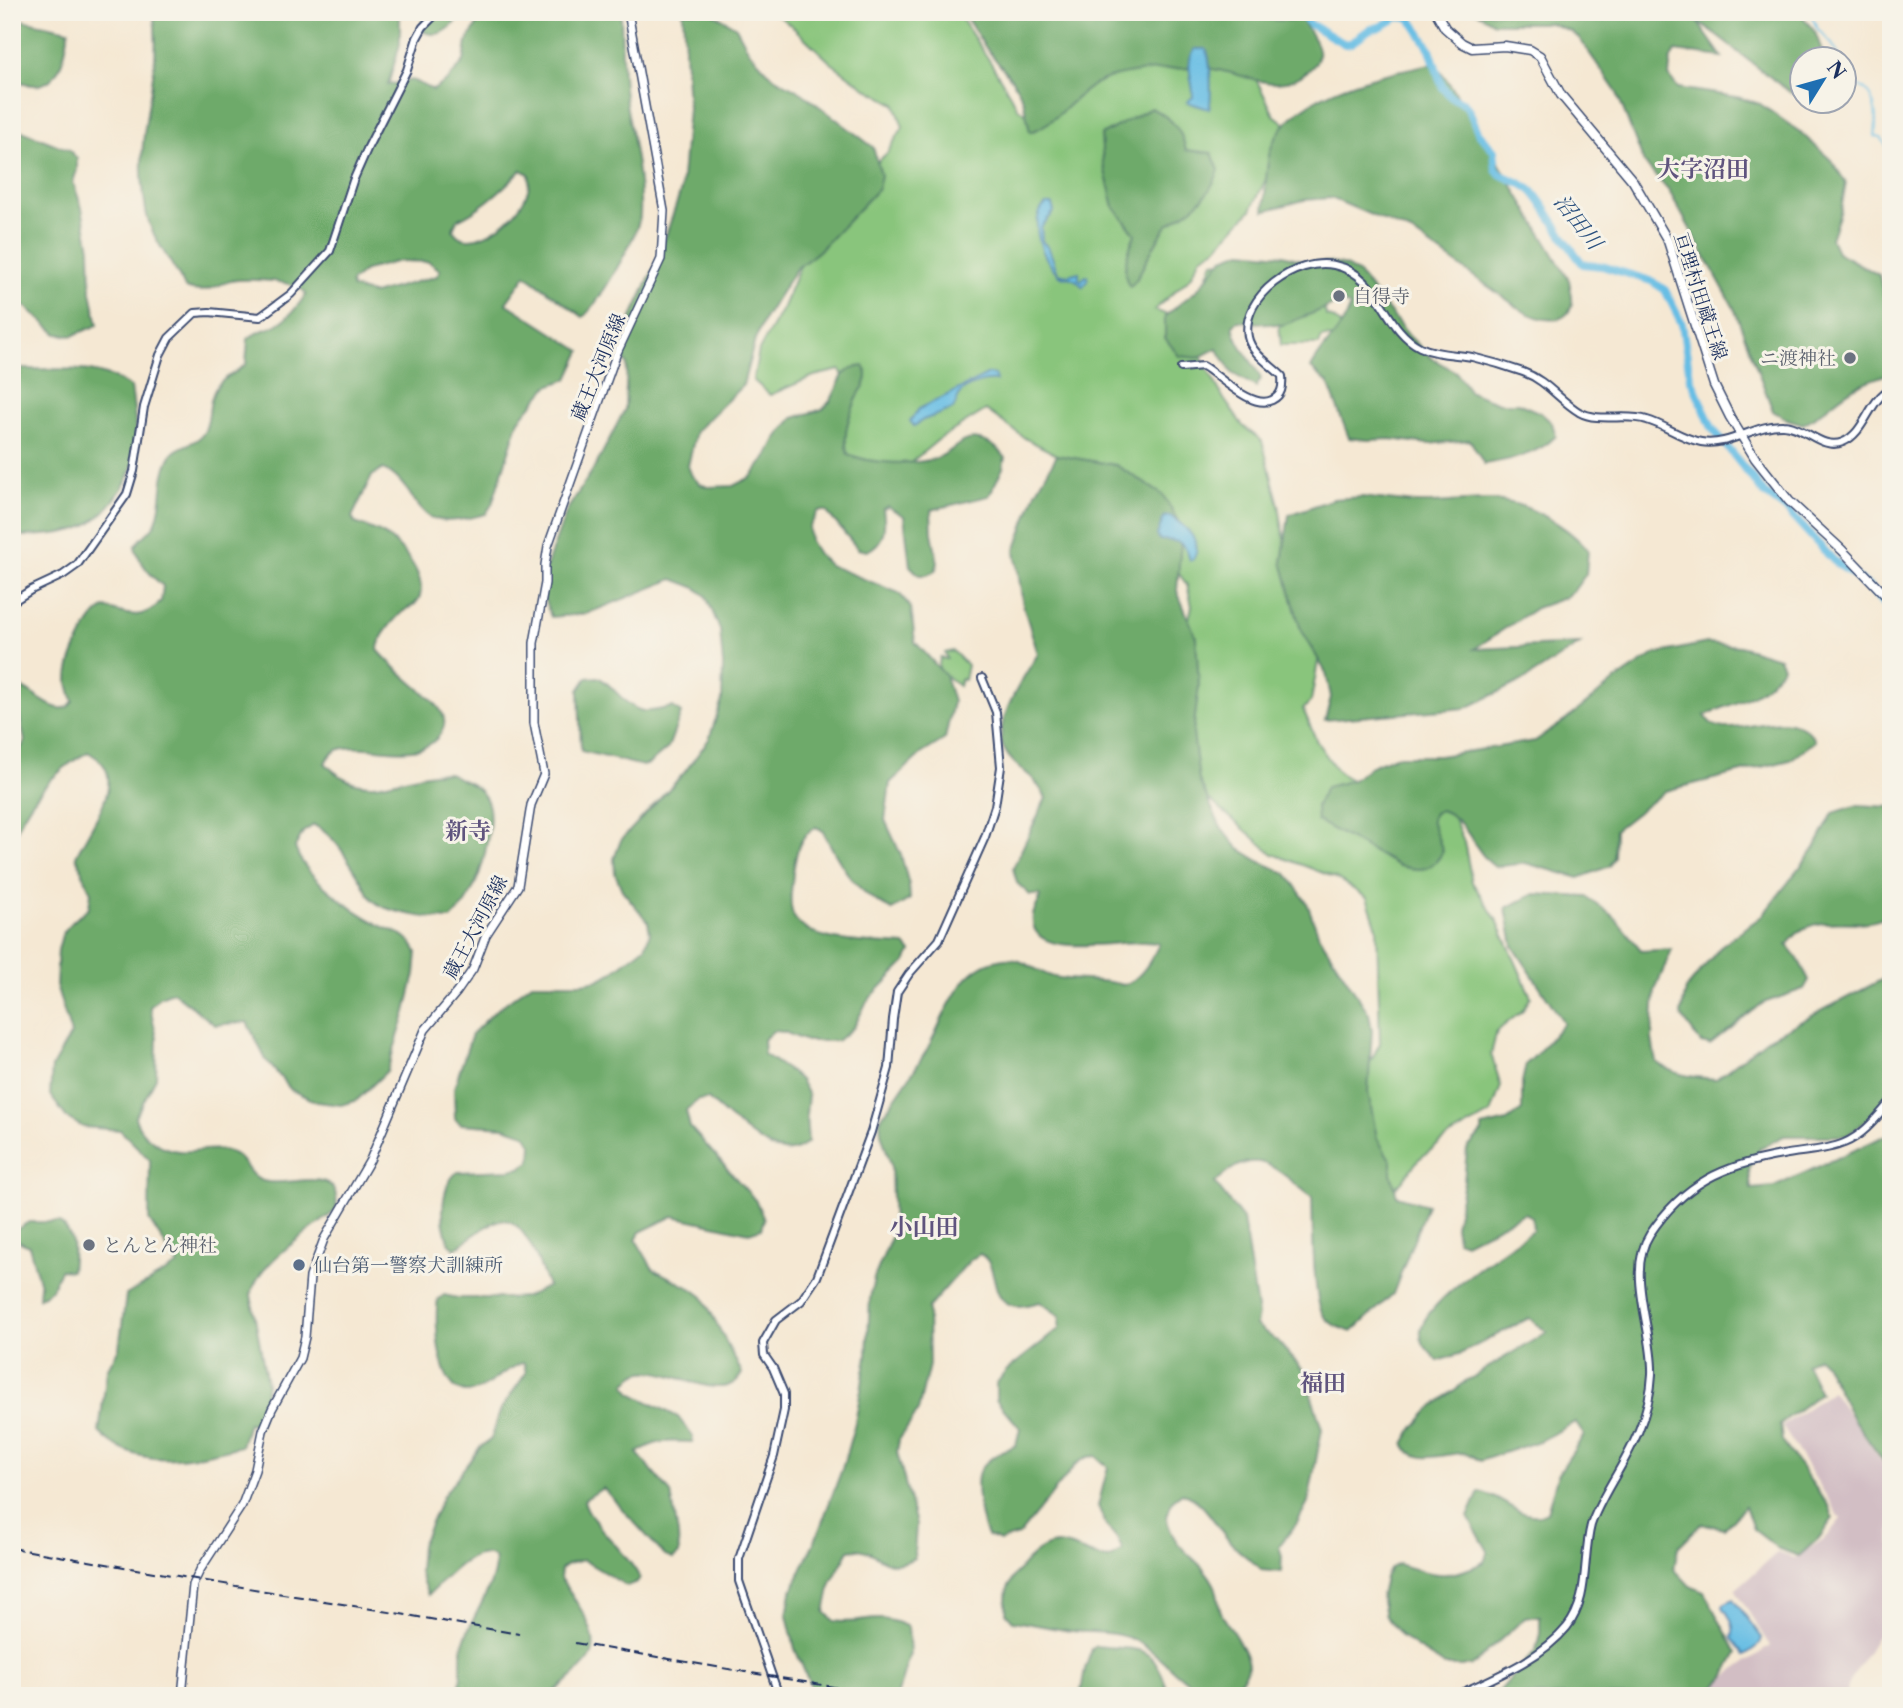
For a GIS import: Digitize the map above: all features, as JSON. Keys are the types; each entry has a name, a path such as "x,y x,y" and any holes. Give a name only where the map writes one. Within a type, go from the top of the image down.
{"main road":[{"name":"蔵王大河原線","path":"182,1696 193,1585 246,1496 263,1431 300,1358 305,1337 307,1292 316,1258 374,1151 425,1030 473,969 486,935 518,886 531,805 544,774 534,723 534,643 545,583 544,565 548,547 616,355 661,258 664,211 628,12"},
{"name":"亘理村田蔵王線","path":"1436,12 1445,28 1472,48 1504,46 1537,53 1561,96 1633,181 1668,240 1706,363 1719,396 1740,435 1780,492 1891,601"}],"street":[{"path":"12,602 63,575 76,565 127,494 134,471 144,407 160,355 169,338 195,313 260,317 291,294 330,251 353,181 407,70 417,38 423,27 438,12"},
{"path":"1181,368 1203,366 1243,396 1260,403 1275,399 1282,391 1282,376 1253,349 1248,339 1249,316 1257,300 1289,273 1311,265 1334,265 1365,281 1408,340 1421,347 1442,354 1470,357 1527,374 1546,385 1581,413 1645,419 1700,442 1717,443 1766,426 1786,425 1832,444 1841,443 1856,432 1876,399 1891,388"},
{"path":"779,1696 739,1581 739,1559 774,1457 784,1410 784,1394 774,1368 764,1355 763,1343 776,1320 801,1301 817,1277 871,1132 889,1068 892,1018 897,992 939,940 985,837 999,783 1001,754 996,712 982,678"},
{"path":"1455,1696 1505,1672 1556,1639 1578,1608 1591,1525 1641,1429 1650,1394 1651,1353 1640,1272 1643,1247 1649,1236 1695,1186 1716,1172 1747,1162 1844,1143 1872,1124 1891,1101"}],"shaded area":[{"path":"1832,1391 1891,1475 1891,1629 1877,1636 1848,1684 1847,1696 1717,1696 1710,1687 1770,1646 1735,1590 1778,1552 1794,1559 1824,1539 1841,1519 1782,1426"}],"green space":[{"path":"153,12 400,12 400,44 388,85 412,80 433,90 448,80 464,61 467,42 484,12 621,12 624,92 640,201 640,215 633,237 617,269 583,317 526,275 506,303 581,351 568,379 548,386 519,420 492,504 486,514 451,521 430,517 397,478 383,469 372,476 352,517 355,523 381,533 397,545 413,564 418,575 420,596 415,604 401,613 388,628 378,650 437,705 444,717 444,726 434,741 423,747 398,751 345,748 333,753 325,763 346,779 366,785 430,773 448,773 480,791 490,813 483,863 471,894 451,919 410,914 379,905 370,896 336,843 314,825 303,832 295,847 308,869 330,891 367,918 404,936 417,952 406,1012 387,1071 357,1100 341,1105 317,1102 291,1090 266,1060 247,1022 215,1025 173,992 160,997 150,1007 157,1038 156,1078 135,1117 141,1130 158,1144 172,1150 212,1149 236,1155 254,1176 263,1181 323,1181 331,1186 336,1195 336,1210 274,1259 256,1282 251,1295 267,1384 259,1425 248,1423 241,1446 204,1455 166,1458 130,1453 114,1445 99,1432 107,1370 119,1348 126,1295 178,1265 149,1220 150,1160 120,1130 83,1127 67,1118 50,1095 52,1067 71,1034 56,985 58,950 62,935 69,925 89,907 91,893 76,856 107,793 107,772 102,763 88,752 63,769 31,803 12,844 12,758 25,741 14,693 20,687 55,707 68,707 73,701 68,680 71,662 86,629 99,612 105,608 134,615 141,614 161,602 163,586 146,568 135,547 156,522 169,459 176,450 203,434 214,391 222,381 246,364 248,339 282,321 306,294 301,289 285,283 255,280 231,281 201,291 185,288 158,242 146,211 142,169 145,125 154,69","holes":["521,170 529,174 528,189 522,203 511,216 485,235 471,239 460,237 453,229 457,220 491,198","399,261 429,262 440,270 437,276 373,294 352,288 351,282 366,270"]},
{"path":"421,12 461,12 451,27 441,33 430,34 424,32"},
{"path":"683,12 711,12 736,27 749,51 772,76 802,93 873,147 881,175 878,189 819,251 796,269 765,317 755,340 743,385 696,431 688,466 692,476 708,487 733,486 751,477 793,418 823,409 831,400 843,375 852,368 863,366 867,378 848,422 848,454 879,462 925,461 942,456 962,442 974,439 992,445 1005,457 1003,468 989,496 931,510 938,563 935,571 927,575 919,575 910,566 904,516 888,507 883,509 884,528 881,539 867,551 858,549 826,511 818,511 809,528 810,541 829,565 899,593 911,608 915,642 945,675 953,702 945,739 921,754 890,783 885,820 901,855 910,899 892,910 868,895 850,877 822,830 816,827 805,836 797,852 791,891 793,915 805,928 817,934 846,941 905,945 911,952 906,962 867,1001 854,1027 837,1041 806,1041 784,1032 773,1031 763,1040 764,1054 800,1080 808,1095 808,1142 803,1146 793,1151 774,1149 744,1130 708,1099 698,1100 686,1110 690,1127 756,1201 764,1219 761,1229 749,1233 673,1216 640,1232 636,1240 653,1269 703,1297 742,1373 734,1383 723,1387 654,1372 638,1374 625,1385 631,1393 678,1417 693,1437 692,1442 657,1443 637,1453 671,1493 679,1554 673,1559 665,1556 603,1488 584,1500 587,1509 640,1578 627,1586 583,1560 561,1569 560,1578 590,1627 593,1649 590,1658 576,1674 549,1696 454,1696 461,1679 465,1637 488,1590 495,1567 494,1557 476,1556 467,1560 428,1595 419,1572 421,1545 443,1496 480,1447 491,1439 501,1409 526,1373 524,1363 477,1390 464,1392 453,1386 446,1374 438,1342 438,1299 444,1295 458,1298 526,1297 548,1286 531,1246 518,1227 511,1222 497,1221 455,1249 449,1242 443,1222 443,1210 447,1187 452,1178 458,1172 520,1168 531,1161 532,1145 525,1134 504,1127 461,1124 455,1119 454,1088 472,1034 494,1012 532,983 583,983 598,980 645,947 650,933 648,922 622,890 615,873 614,859 621,840 684,773 709,739 722,700 720,630 706,596 696,588 673,579 586,614 551,617 541,591 546,567 567,510 596,465 625,409 627,364 617,350 658,259 681,190 688,108"},
{"path":"773,12 957,12 1018,108 1033,118 1079,69 1245,57 1274,115 1291,128 1251,210 1216,248 1201,257 1191,277 1154,310 1176,318 1199,297 1213,262 1244,259 1190,337 1224,399 1243,426 1262,441 1279,505 1288,563 1320,650 1311,701 1303,709 1317,742 1338,772 1370,791 1442,790 1464,842 1472,882 1498,922 1531,997 1522,1011 1497,1031 1491,1054 1501,1086 1491,1113 1447,1138 1419,1159 1383,1199 1344,1114 1380,1043 1377,928 1367,898 1336,878 1273,854 1197,789 1182,648 1192,606 1187,585 1115,485 1026,439 986,410 938,440 897,474 837,456 850,388 840,370 814,376 770,395 753,380 759,350 783,307 811,239 858,180 887,153 903,127 895,104 867,89 830,62"},
{"path":"1238,12 1276,20 1302,20 1317,45 1318,58 1315,64 1296,79 1270,83 1203,68 1158,70 1113,77 1090,87 1052,120 1030,132 1023,99 1013,81 986,48 963,13"},
{"path":"1476,12 1799,12 1815,32 1820,46 1787,46 1787,90 1696,20 1722,57 1675,51 1671,58 1669,76 1678,88 1737,97 1760,104 1800,132 1831,160 1846,183 1841,210 1831,239 1837,252 1879,275 1884,295 1891,303 1891,373 1851,389 1803,424 1773,411 1734,308 1669,191 1644,163 1617,93 1579,38 1550,23 1494,23"},
{"path":"12,18 69,30 58,71 47,82 33,85 12,79"},
{"path":"1430,64 1440,70 1468,111 1569,280 1572,304 1564,316 1551,320 1523,311 1411,232 1331,198 1304,200 1264,211 1270,151 1280,131 1295,114 1315,100 1361,81"},
{"path":"1151,108 1174,124 1186,150 1212,153 1219,170 1205,196 1166,227 1130,287 1125,268 1135,234 1114,207 1103,163 1101,135"},
{"path":"12,127 70,150 77,159 73,182 82,208 90,248 91,292 98,325 72,336 57,334 25,306 12,309"},
{"path":"1242,251 1346,266 1359,274 1409,336 1433,359 1456,372 1470,392 1499,403 1518,403 1541,413 1552,423 1556,436 1532,452 1484,464 1470,440 1428,444 1391,439 1349,438 1328,383 1311,368 1348,314 1350,306 1341,302 1283,325 1238,321 1233,325 1238,340 1261,379 1256,387 1232,373 1217,348 1198,358 1179,356 1165,338 1165,316 1198,289 1223,258"},
{"path":"1323,296 1326,316 1344,328 1341,338 1322,337 1319,345 1281,345 1277,302"},
{"path":"12,368 87,370 101,373 131,387 136,439 133,467 108,508 81,528 57,534 12,536"},
{"path":"1057,455 1116,465 1163,495 1182,528 1177,591 1196,637 1199,686 1193,733 1199,780 1220,826 1238,848 1287,874 1307,903 1319,936 1369,1014 1372,1030 1368,1092 1377,1138 1391,1161 1397,1196 1427,1205 1393,1294 1352,1332 1330,1322 1320,1308 1315,1278 1312,1197 1276,1169 1254,1162 1229,1170 1215,1183 1243,1219 1258,1315 1256,1325 1278,1342 1304,1371 1322,1429 1308,1502 1297,1523 1279,1546 1282,1556 1281,1572 1261,1570 1232,1544 1198,1502 1182,1493 1173,1500 1166,1516 1175,1539 1214,1584 1220,1610 1243,1650 1248,1665 1247,1671 1235,1684 1218,1692 1207,1691 1178,1675 1144,1645 1127,1637 1013,1621 1006,1613 1006,1594 1010,1584 1026,1561 1041,1549 1057,1544 1110,1559 1122,1550 1118,1539 1106,1526 1098,1506 1108,1467 1096,1456 1087,1457 1076,1464 1019,1535 1000,1541 987,1536 979,1503 978,1476 987,1462 1016,1445 1020,1428 996,1400 996,1384 1006,1371 1059,1329 1060,1316 1040,1302 1018,1306 1005,1301 997,1288 990,1265 980,1254 970,1260 928,1308 929,1365 918,1411 899,1440 897,1452 916,1524 914,1558 903,1563 894,1563 867,1551 849,1550 831,1583 825,1612 834,1621 878,1619 908,1627 910,1653 897,1696 815,1696 795,1649 787,1615 791,1592 817,1536 842,1469 855,1423 867,1356 870,1298 874,1278 893,1233 891,1165 881,1133 880,1120 925,1053 954,995 975,971 988,963 1011,959 1054,977 1123,985 1140,974 1159,944 1146,942 1084,945 1046,940 1035,931 1033,915 1040,895 1030,895 1017,883 1013,868 1046,798 1035,781 1009,757 1001,739 1011,700 1038,654 1023,605 1015,551 1036,492"},
{"path":"1362,497 1417,503 1501,501 1543,515 1568,531 1588,550 1586,574 1575,589 1564,598 1536,608 1474,649 1580,644 1526,679 1466,708 1325,720 1331,697 1326,673 1300,627 1282,562 1289,515 1333,499"},
{"path":"1707,643 1740,646 1779,658 1783,666 1758,692 1705,715 1711,723 1722,728 1781,722 1795,724 1806,729 1815,741 1790,760 1665,791 1615,830 1614,857 1610,866 1579,878 1525,863 1495,867 1487,861 1457,820 1440,810 1434,813 1431,820 1443,851 1430,866 1413,869 1399,866 1317,821 1316,806 1326,787 1353,780 1371,766 1395,756 1439,756 1535,741 1655,654"},
{"path":"953,651 967,665 964,680 961,679 959,686 938,670 940,658 947,659 945,653"},
{"path":"598,677 631,706 644,711 673,707 681,713 668,748 649,764 643,766 581,751 579,690 587,678"},
{"path":"1858,805 1891,807 1891,914 1870,922 1825,923 1801,930 1787,945 1809,980 1804,989 1763,1003 1710,1045 1701,1043 1681,1015 1686,989 1722,945 1762,916 1815,848 1833,813"},
{"path":"1534,894 1587,897 1614,917 1642,951 1672,949 1655,990 1652,1039 1656,1062 1684,1075 1716,1079 1767,1039 1891,975 1891,1103 1846,1136 1784,1136 1760,1148 1749,1170 1751,1189 1774,1187 1891,1133 1891,1472 1853,1419 1824,1363 1818,1357 1806,1364 1820,1393 1780,1424 1782,1441 1830,1508 1833,1518 1819,1538 1799,1556 1779,1549 1753,1529 1745,1506 1724,1529 1702,1523 1678,1547 1674,1569 1690,1586 1704,1592 1737,1653 1723,1679 1705,1696 1495,1696 1536,1650 1540,1616 1525,1618 1471,1666 1444,1666 1401,1636 1385,1616 1381,1596 1390,1568 1398,1564 1432,1573 1451,1574 1484,1562 1488,1551 1468,1517 1479,1492 1530,1515 1547,1512 1558,1474 1584,1435 1575,1422 1542,1440 1480,1461 1464,1453 1423,1457 1409,1451 1404,1444 1429,1411 1447,1395 1547,1332 1529,1318 1462,1353 1438,1361 1426,1347 1421,1335 1426,1318 1452,1290 1533,1230 1532,1217 1524,1213 1465,1243 1457,1240 1455,1226 1464,1182 1467,1149 1482,1132 1482,1127 1507,1121 1522,1110 1522,1082 1526,1064 1564,1023 1513,946 1506,908"},
{"path":"29,1222 59,1222 71,1238 72,1244 71,1271 60,1270 51,1290 39,1298 40,1285 29,1246 12,1238 12,1232"},
{"path":"1097,1646 1133,1649 1150,1656 1159,1668 1168,1696 1080,1696 1085,1669 1092,1649"}],"water":[{"path":"1195,49 1206,49 1208,54 1209,109 1187,102 1193,97 1189,67"},
{"path":"1046,204 1052,204 1054,212 1041,227 1042,241 1049,249 1058,273 1042,250 1037,230 1040,211"},
{"path":"1079,272 1079,279 1082,281 1088,276 1088,281 1083,287 1074,279 1058,273 1068,275"},
{"path":"989,374 995,375 996,381 978,383 964,389 953,409 914,426 910,421 919,409"},
{"path":"1170,516 1187,529 1195,541 1196,554 1192,560 1183,545 1172,540 1160,540 1157,535 1164,517"},
{"path":"1733,1599 1762,1638 1760,1644 1745,1655 1732,1638 1733,1626 1723,1607"}],"waterway":[{"name":"沼田川","path":"1300,12 1310,24 1345,44 1398,17 1410,18 1430,49 1442,86 1451,97 1464,103 1478,132 1494,151 1496,169 1500,174 1533,192 1583,264 1602,266 1651,281 1665,290 1682,324 1690,376 1712,428 1764,493 1788,511 1834,561 1869,587 1891,611"},
{"path":"1810,12 1817,28 1833,46"},
{"path":"1857,84 1871,98 1876,117 1875,136 1882,139 1891,152"}],"railway":[{"path":"12,1548 519,1634"},
{"path":"575,1643 887,1696"}],"place":[{"name":"自得寺","path":"1339,296"},
{"name":"ニ渡神社","path":"1850,358"},
{"name":"とんとん神社","path":"89,1245"},
{"name":"仙台第一警察犬訓練所","path":"299,1265"}],"district":[{"name":"大字沼田","path":"1703,169"},
{"name":"新寺","path":"468,831"},
{"name":"小山田","path":"924,1227"},
{"name":"福田","path":"1323,1383"}]}
